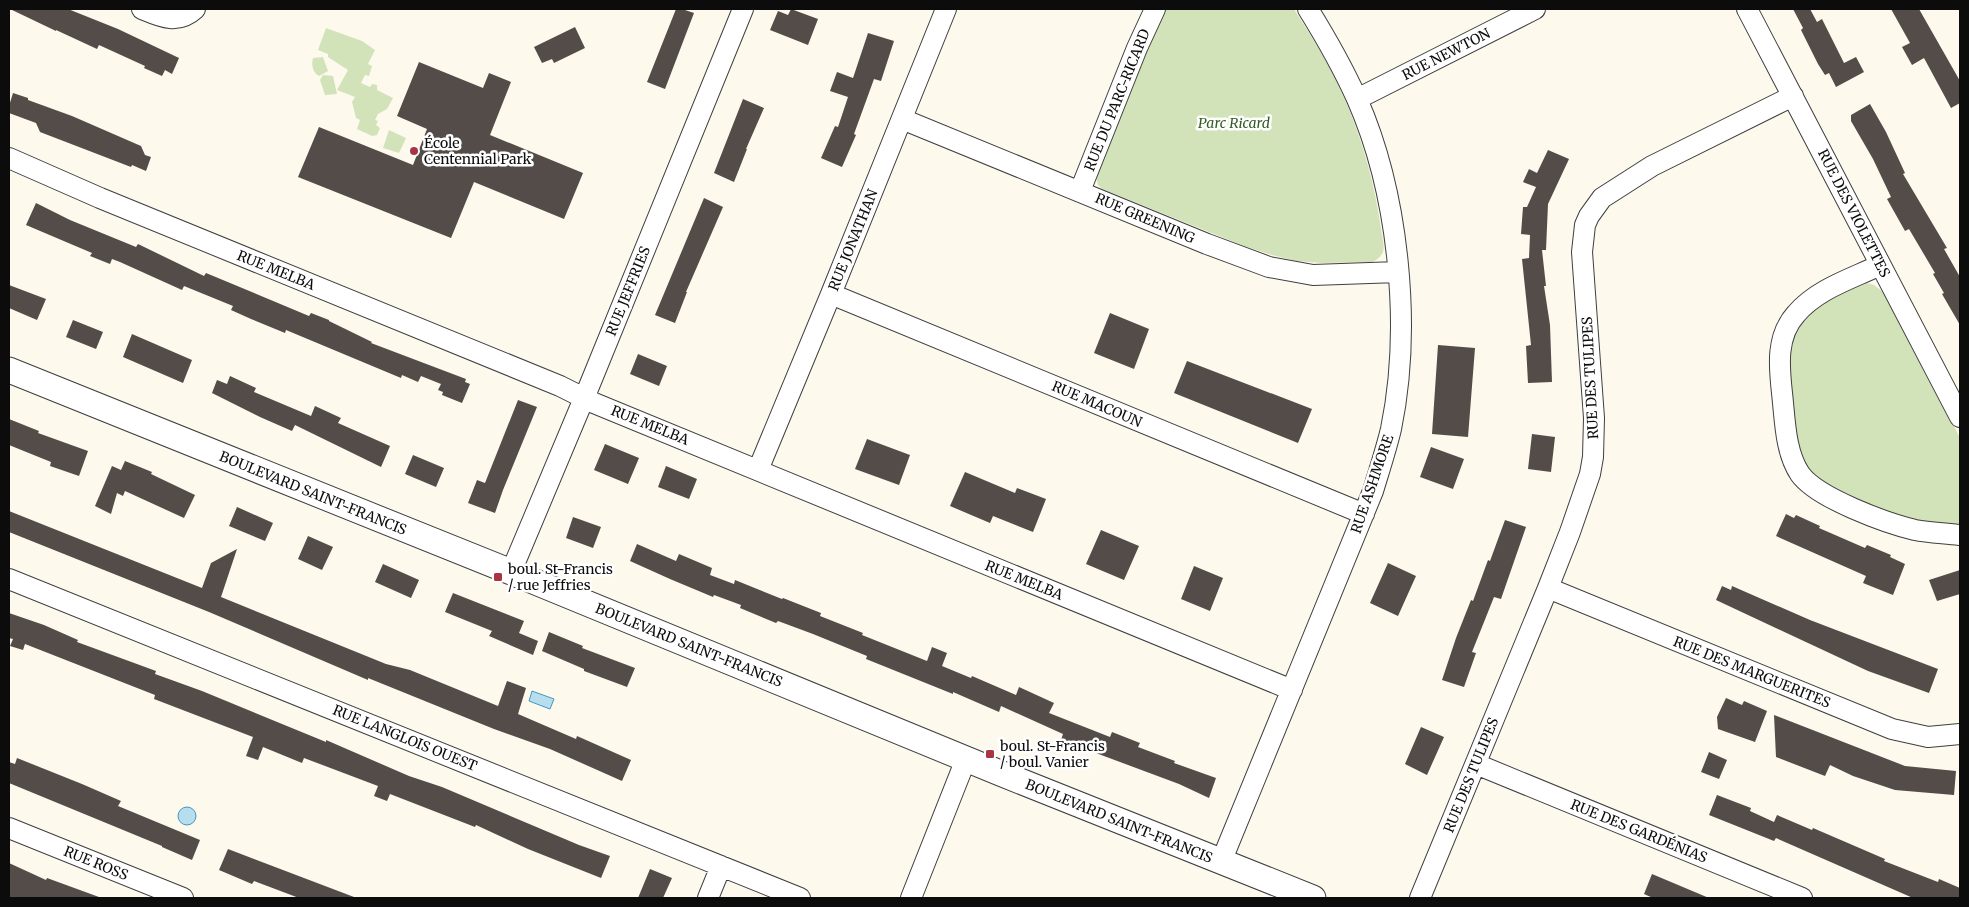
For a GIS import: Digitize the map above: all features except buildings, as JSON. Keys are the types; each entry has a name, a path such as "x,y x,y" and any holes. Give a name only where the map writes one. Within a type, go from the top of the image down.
{"street":[{"path":"142,9 165,18 174,19 189,13"},
{"name":"RUE JEFFRIES","path":"510,572 584,398 743,9"},
{"name":"RUE JONATHAN","path":"758,470 832,294 946,9"},
{"name":"RUE DU PARC-RICARD","path":"1080,191 1130,64 1155,9"},
{"name":"RUE ASHMORE","path":"1221,862 1364,514 1386,446 1397,391 1400,334 1398,272 1385,187 1373,143 1357,99 1308,9"},
{"name":"RUE NEWTON","path":"1357,99 1535,9"},
{"name":"RUE DES VIOLETTES","path":"1747,9 1960,417"},
{"name":"RUE DES TULIPES","path":"1420,898 1548,588 1586,490 1593,457 1594,418 1582,252 1584,232 1589,216 1602,198 1631,178 1793,96"},
{"name":"RUE GREENING","path":"902,119 1234,255 1284,271 1313,275 1398,272"},
{"name":"RUE MELBA","path":"9,158 100,198 1292,690"},
{"path":"1880,264 1816,296 1795,315 1784,332 1780,352 1780,375 1791,450 1801,474 1812,486 1839,501 1914,529 1960,535"},
{"name":"RUE MACOUN","path":"832,294 1364,514"},
{"name":"BOULEVARD SAINT-FRANCIS","path":"9,370 1313,898"},
{"name":"RUE LANGLOIS OUEST","path":"9,579 800,898"},
{"name":"RUE DES MARGUERITES","path":"1548,588 1892,729 1928,737 1960,734"},
{"path":"911,898 966,759"},
{"name":"RUE DES GARDÉNIAS","path":"1476,764 1802,898"},
{"name":"RUE ROSS","path":"9,828 183,898"},
{"path":"708,898 721,866"}],"green space":[{"name":"Parc Ricard","path":"1163,9 1294,9 1330,69 1359,136 1379,213 1384,246 1379,258 1372,262 1322,263 1296,261 1272,255 1244,246 1102,189 1098,185 1096,177"},
{"path":"326,28 362,41 375,50 368,64 372,66 369,76 365,75 361,83 370,87 372,84 377,85 377,90 393,98 387,109 378,114 375,120 378,121 376,125 380,128 377,135 372,136 357,129 360,120 356,118 352,102 355,97 337,90 348,70 328,57 328,54 318,50"},
{"path":"323,57 328,71 319,76 314,71 312,61 313,58"},
{"path":"323,75 333,76 337,94 325,95 320,80"},
{"path":"389,130 406,138 399,153 383,148"},
{"path":"1867,283 1874,285 1887,295 1960,438 1960,526 1914,521 1872,507 1843,494 1812,474 1799,449 1794,432 1789,394 1788,359 1791,339 1801,319 1811,307 1859,284"}],"water":[{"path":"532,691 554,699 550,709 529,701"},
{"path":"183,807 191,807 196,812 194,823 183,825 178,820 178,812"}],"place":[{"name":"École Centennial Park","path":"414,151"},
{"name":"boul. St-Francis / rue Jeffries","path":"498,577"},
{"name":"boul. St-Francis / boul. Vanier","path":"990,754"}]}
